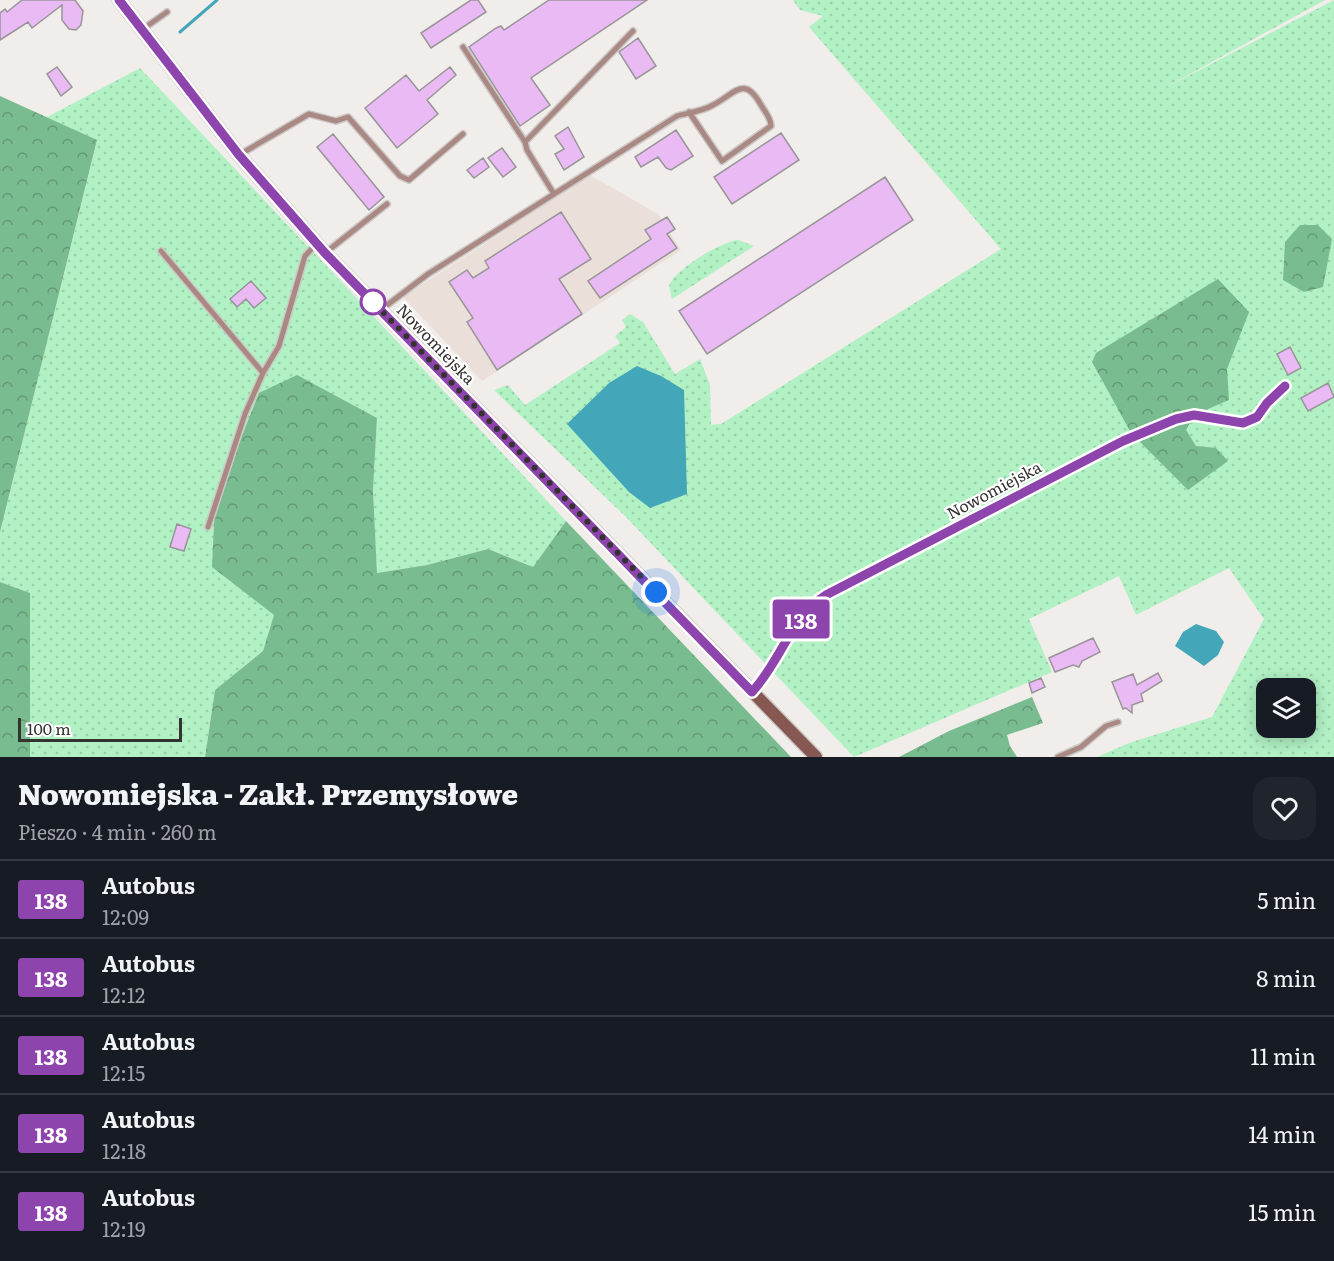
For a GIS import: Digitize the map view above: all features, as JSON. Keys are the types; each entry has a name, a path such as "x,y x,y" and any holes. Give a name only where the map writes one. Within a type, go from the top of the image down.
{"street":[{"name":"Nowomiejska","path":"119,0 239,155 321,248 816,757"}],"lane":[{"path":"142,30 167,12"},
{"path":"525,142 528,135 633,31"},
{"path":"463,47 525,142 527,150 554,194"},
{"path":"380,310 428,274 677,116 689,112 712,106 740,88 748,88 755,93 771,126 722,161 689,112"},
{"path":"239,155 309,114 336,121 348,117 400,176 409,180 463,134"},
{"path":"208,527 244,414 263,373 279,346 305,256 321,248 387,204"},
{"path":"162,251 263,373"},
{"name":"Nowomiejska","path":"752,692 773,665 799,621 809,608 826,595 1123,441 1176,419 1194,415 1243,423 1257,417 1267,403 1285,386"},
{"path":"1058,757 1081,747 1106,726 1118,722"}],"shaded area":[{"path":"590,175 658,214 681,250 482,381 403,297"}],"green space":[{"path":"793,0 1325,0 1159,91 1334,0 1334,757 1097,757 1129,743 1212,717 1264,619 1229,568 1136,615 1119,576 1029,619 1052,672 854,757 626,517 494,390 508,385 525,405 620,343 615,336 626,327 622,320 630,314 643,322 675,374 700,359 710,385 711,425 721,424 1001,249 809,27 823,16 800,10"},
{"path":"140,68 566,521 533,567 488,549 427,565 377,573 373,490 377,418 274,615 263,651 215,690 205,757 30,757 30,593 0,582 0,532 97,141 47,117"},
{"path":"0,96 97,140 0,532"},
{"path":"1300,225 1318,225 1332,239 1323,287 1304,292 1283,280 1285,242"},
{"path":"738,240 754,246 672,299 669,286 680,272 710,251"},
{"path":"1218,279 1249,312 1227,369 1229,400 1194,415 1186,430 1196,446 1216,448 1228,461 1188,490 1131,433 1092,362 1096,353"},
{"path":"297,375 377,418 373,490 377,573 427,565 488,549 533,567 566,521 791,757 205,757 215,690 263,651 274,615 212,567 215,504 259,393"},
{"path":"0,582 30,593 30,757 0,757"},
{"path":"1032,697 1043,723 1007,735 1010,746 1017,757 899,757 949,731"}],"water":[{"path":"637,366 661,376 684,390 687,494 650,508 629,492 567,424 609,383"},
{"path":"1196,624 1216,631 1224,642 1218,655 1204,666 1175,646 1183,632"}],"building":[{"path":"22,0 75,0 83,11 81,25 76,30 69,29 62,20 62,5 32,28 28,22 0,40 0,13 5,9 7,12"},
{"path":"471,0 478,0 486,12 431,48 421,33"},
{"path":"549,0 647,0 531,78 550,105 520,126 469,47 496,28 501,26 504,30"},
{"path":"638,38 656,66 636,79 619,52"},
{"path":"57,67 72,87 61,96 47,74"},
{"path":"450,67 456,75 427,100 438,114 397,148 365,108 406,75 419,91"},
{"path":"568,127 584,157 564,170 555,154 564,149 555,136"},
{"path":"676,130 693,156 671,170 666,168 658,157 641,167 635,157"},
{"path":"781,133 799,160 732,204 714,177"},
{"path":"333,134 384,197 369,210 317,147"},
{"path":"502,148 516,167 503,177 488,158"},
{"path":"483,158 489,167 474,178 467,170"},
{"path":"885,177 913,220 707,354 679,311"},
{"path":"561,212 591,259 559,279 582,314 497,370 467,322 473,318 449,282 467,270 473,278 489,268 485,261"},
{"path":"667,217 675,229 667,234 677,248 600,298 588,281 651,239 645,230"},
{"path":"251,281 266,298 254,308 246,299 237,307 230,299"},
{"path":"1290,347 1301,368 1288,375 1277,354"},
{"path":"1328,383 1334,397 1308,411 1301,398"},
{"path":"177,524 191,529 184,551 170,547"},
{"path":"1093,638 1100,652 1082,661 1079,667 1073,665 1055,672 1049,658"},
{"path":"1158,673 1162,681 1141,694 1143,701 1132,705 1132,713 1126,708 1123,709 1112,682 1133,674 1137,685"},
{"path":"1041,678 1045,687 1032,693 1029,683"}],"waterway":[{"path":"180,32 217,0"}],"bus line":[{"name":"138","path":"119,0 239,155 325,253 752,692 773,665 799,621 809,608 826,595 1123,441 1176,419 1194,415 1243,423 1257,417 1267,403 1285,386"}],"route":[{"path":"373,302 367,296 656,592"}]}
